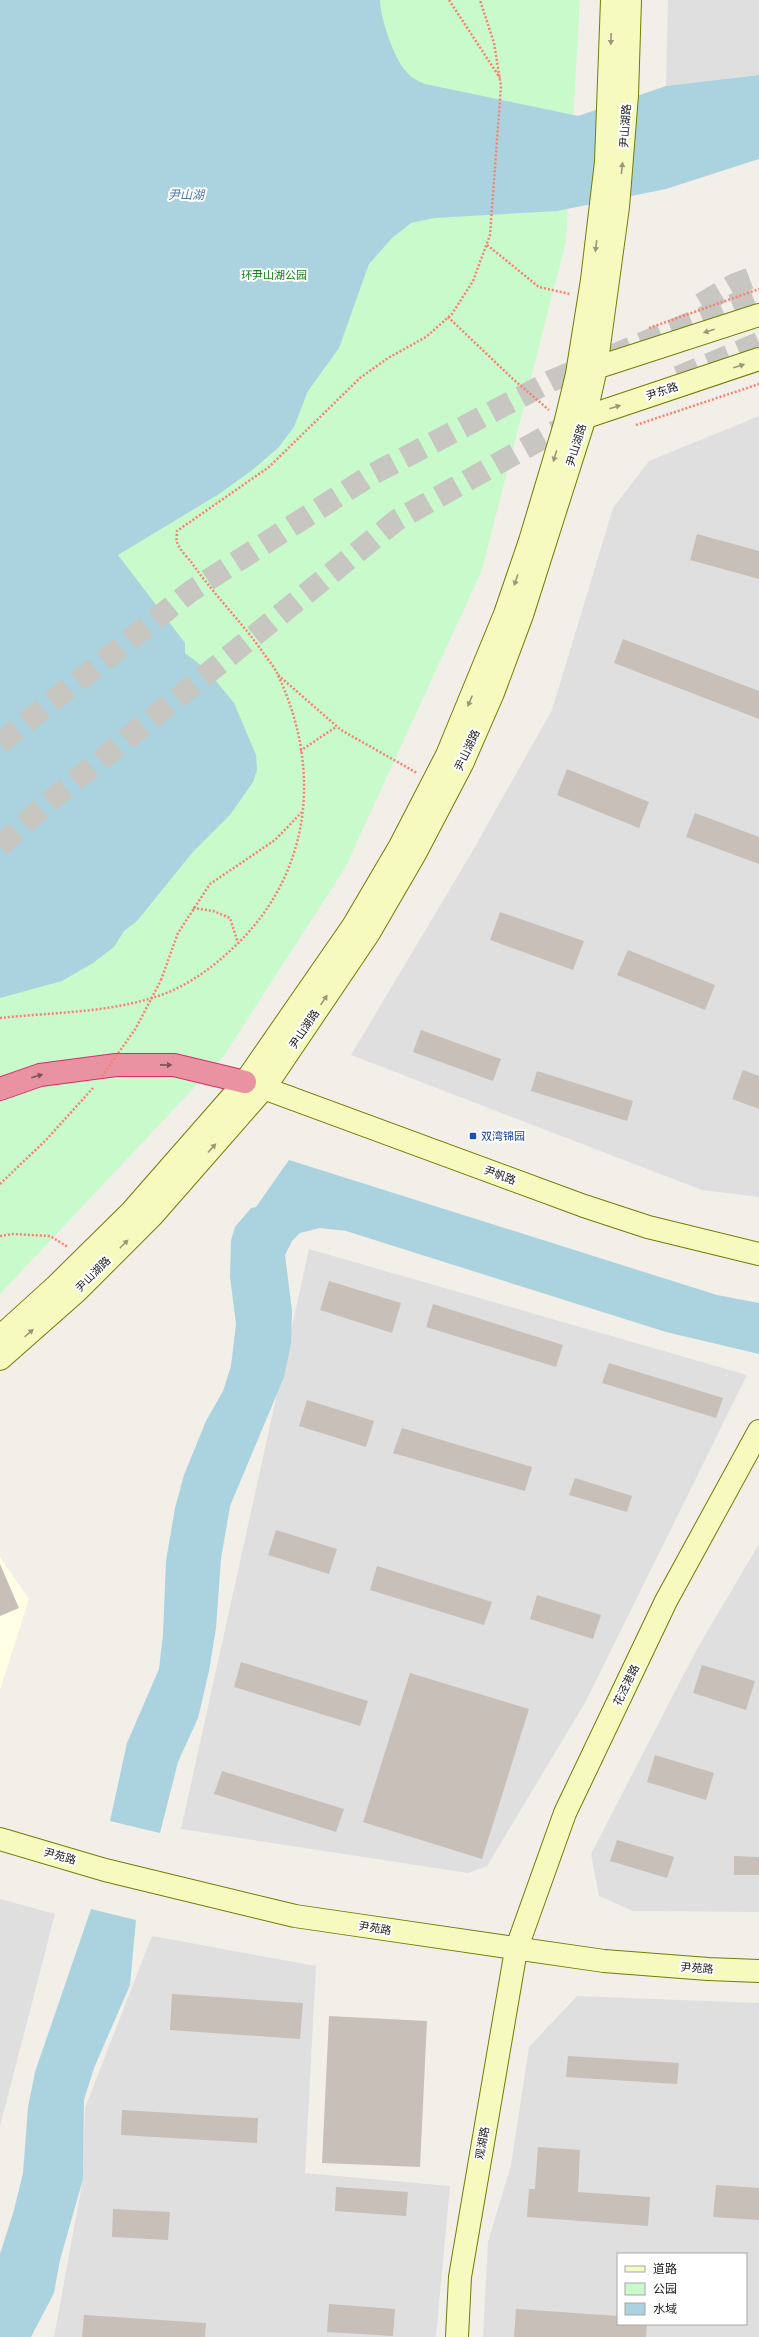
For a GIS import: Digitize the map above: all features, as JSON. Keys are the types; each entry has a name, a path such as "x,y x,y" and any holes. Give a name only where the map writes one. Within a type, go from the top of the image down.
{"highway":[{"path":"0,1089 40,1075 116,1065 174,1065 255,1085"}],"main road":[{"name":"尹山湖路","path":"612,0 618,97"},
{"name":"尹山湖路","path":"0,1337 132,1211 255,1085 353,926 400,846 433,782 477,685 505,614 530,540 565,424 586,371 610,207 618,97 630,0"},
{"name":"尹山湖路","path":"0,1359 77,1291 152,1216 255,1085 369,933 416,852 462,764 493,693 522,615 585,417 589,298 610,207"},
{"path":"586,371 759,315"},
{"name":"尹东路","path":"565,424 759,359"},
{"name":"尹帆路","path":"255,1085 584,1206 648,1227 759,1254"},
{"name":"花泾港路","path":"516,1950 565,1813 666,1601 759,1431"},
{"name":"尹苑路","path":"0,1839 105,1870 295,1916 516,1950 604,1961 708,1969 759,1971"},
{"name":"观湖路","path":"457,2337 460,2277 516,1950"}],"path":[{"path":"449,0 501,80"},
{"path":"433,782 336,727 278,674 254,640 199,574 177,542 177,531 269,467 360,378 388,358 426,337 448,317 473,281 490,235 501,80 494,44 480,0"},
{"path":"486,245 539,287 589,298"},
{"path":"649,328 759,289"},
{"path":"448,317 514,380 565,424"},
{"path":"636,425 759,384"},
{"path":"0,1018 129,1004 169,992 199,976 238,944 264,915 286,879 295,849 303,811 304,793 297,730 278,674"},
{"path":"300,751 336,727"},
{"path":"0,1184 46,1140 97,1083 136,1028 161,980 178,933 210,884 275,840 303,811"},
{"path":"193,908 213,911 230,918 238,944"},
{"path":"0,1236 13,1234 50,1236 84,1258"}],"shaded area":[{"path":"668,0 759,0 759,75 666,86"},
{"path":"759,416 759,1197 702,1190 351,1055 472,852 552,710 613,508 649,461"},
{"path":"309,1249 747,1375 586,1701 487,1866 468,1873 181,1829"},
{"path":"759,1544 759,1912 633,1911 599,1896 591,1854 697,1649"},
{"path":"0,1557 29,1599 0,1690"},
{"path":"0,1899 55,1914 0,2126"},
{"path":"152,1936 316,1966 305,2173 450,2186 436,2337 54,2337 83,2179 85,2108"},
{"path":"577,1996 759,2003 759,2337 483,2337 488,2242 511,2165 529,2047"}],"green space":[{"name":"环尹山湖公园","path":"0,0 580,0 566,241 482,570 345,868 223,1057 0,1294"}],"water":[{"name":"尹山湖","path":"0,0 380,0 382,16 396,56 411,77 416,80 425,84 578,116 666,86 759,75 759,159 666,189 557,211 434,218 411,223 392,238 369,264 339,348 308,391 294,427 278,448 251,471 219,494 118,555 185,643 185,653 207,670 234,703 256,755 257,770 253,782 230,815 192,853 137,921 124,931 114,947 93,963 62,981 0,998"},
{"path":"289,1160 717,1295 759,1303 759,1354 666,1332 346,1231 320,1228 300,1233 292,1241 285,1255 292,1311 291,1344 284,1377 230,1506 221,1559 216,1628 209,1671 198,1718 178,1762 160,1833 110,1821 127,1743 159,1669 163,1634 166,1561 175,1508 184,1475 206,1421 223,1391 231,1366 236,1324 230,1277 231,1240 235,1227 251,1208 256,1207"},
{"path":"91,1909 136,1920 130,1985 94,2068 84,2100 83,2179 60,2260 54,2293 31,2337 0,2337 0,2254 14,2210 23,2173 28,2107 35,2072"}],"building":[{"path":"697,534 759,551 759,579 690,560"},
{"path":"623,639 759,691 759,719 614,663"},
{"path":"567,769 649,802 639,828 557,795"},
{"path":"695,813 759,837 759,864 686,837"},
{"path":"500,912 584,941 573,970 490,940"},
{"path":"628,950 715,985 705,1010 617,975"},
{"path":"421,1030 501,1059 493,1081 413,1052"},
{"path":"743,1070 759,1076 759,1109 732,1099"},
{"path":"537,1071 633,1101 627,1121 531,1091"},
{"path":"329,1281 401,1303 392,1333 320,1310"},
{"path":"433,1304 563,1345 556,1367 426,1327"},
{"path":"609,1363 723,1398 716,1418 602,1383"},
{"path":"307,1400 374,1421 366,1447 299,1426"},
{"path":"402,1428 532,1467 525,1491 393,1453"},
{"path":"575,1478 632,1496 627,1512 569,1495"},
{"path":"276,1530 337,1549 329,1574 268,1555"},
{"path":"0,1564 19,1608 0,1616"},
{"path":"377,1566 492,1602 484,1625 370,1590"},
{"path":"537,1595 601,1615 593,1639 530,1619"},
{"path":"241,1662 368,1701 360,1726 234,1687"},
{"path":"702,1665 755,1681 746,1710 693,1693"},
{"path":"410,1673 529,1709 482,1859 363,1822"},
{"path":"655,1755 714,1773 706,1800 647,1782"},
{"path":"222,1771 344,1809 336,1832 214,1794"},
{"path":"617,1840 674,1857 667,1878 610,1861"},
{"path":"734,1856 759,1857 759,1875 734,1875"},
{"path":"172,1994 303,2003 300,2039 170,2030"},
{"path":"329,2016 427,2021 420,2167 322,2163"},
{"path":"568,2056 679,2063 677,2084 566,2077"},
{"path":"122,2110 258,2118 257,2143 121,2135"},
{"path":"538,2147 580,2150 578,2192 650,2197 648,2226 527,2217 529,2189 535,2189"},
{"path":"716,2185 759,2188 759,2220 713,2217"},
{"path":"336,2187 408,2192 406,2216 335,2211"},
{"path":"113,2209 170,2212 168,2240 112,2237"},
{"path":"329,2304 395,2309 393,2336 327,2332"},
{"path":"516,2309 617,2316 617,2325 647,2325 646,2337 514,2337"},
{"path":"84,2315 206,2323 205,2337 82,2337"}],"tunnel":[{"path":"701,304 735,284 759,275"},
{"path":"0,743 191,591 371,475 551,381 759,294"},
{"path":"678,377 759,343"},
{"path":"0,846 45,805 397,520 552,433 579,421"}],"place":[{"name":"双湾锦园","path":"473,1136"}]}
